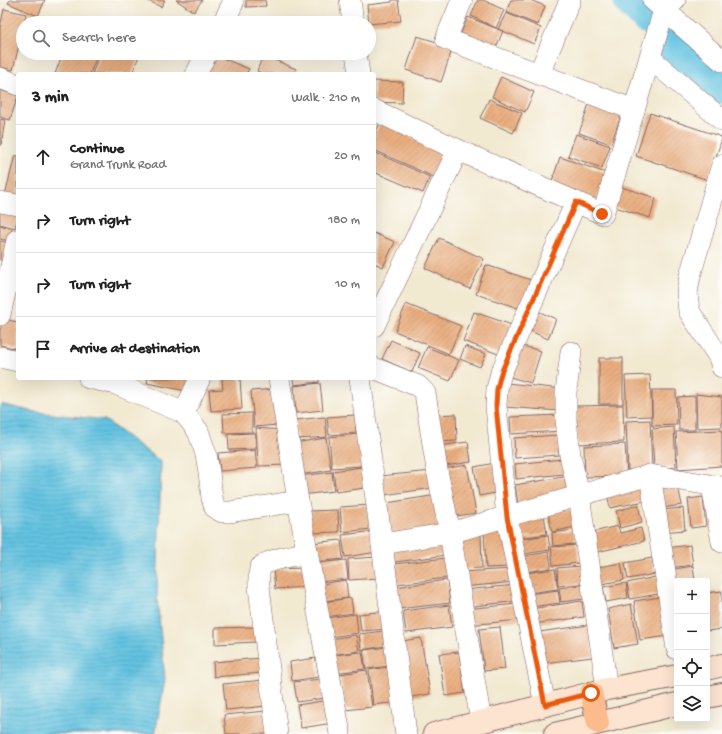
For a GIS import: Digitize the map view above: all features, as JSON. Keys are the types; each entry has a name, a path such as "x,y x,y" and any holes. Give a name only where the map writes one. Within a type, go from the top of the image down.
{"main road":[{"path":"710,668 722,665"},
{"path":"434,734 599,691 674,677"},
{"path":"598,723 599,691"},
{"path":"710,696 722,694"},
{"path":"555,734 674,705"}],"street":[{"path":"226,16 233,0"},
{"path":"350,0 352,16"},
{"path":"462,0 446,39 634,110"},
{"path":"539,74 570,0"},
{"path":"376,111 458,150 602,214 650,58 664,3"},
{"path":"664,3 722,61"},
{"path":"650,58 722,120"},
{"path":"197,72 203,60"},
{"path":"357,60 359,72"},
{"path":"0,78 16,84"},
{"path":"376,322 458,150"},
{"path":"722,164 690,276 687,293 689,311 719,357 722,367"},
{"path":"0,202 16,205"},
{"path":"545,705 507,517 496,406 497,389 501,373 576,202"},
{"path":"0,314 16,244"},
{"path":"571,352 566,392 566,420 570,454 580,495 599,691"},
{"path":"0,357 16,361"},
{"path":"376,369 418,386 425,393 481,722"},
{"path":"184,413 199,380"},
{"path":"279,380 298,501 340,734"},
{"path":"360,380 406,734"},
{"path":"117,381 184,413 198,431 206,454 212,498 215,508 222,512 230,512 298,501"},
{"path":"650,475 674,630"},
{"path":"382,544 450,533 650,475 717,486 722,542"},
{"path":"277,734 259,576 261,567 268,562 308,552"}],"water":[{"path":"0,404 35,412 105,420 161,462 157,598 165,680 155,734 0,734"}],"building":[{"path":"10,0 45,0 38,16 8,3"},
{"path":"147,0 165,0 161,7"},
{"path":"176,0 202,0 194,12"},
{"path":"246,0 265,0 266,6 246,7"},
{"path":"392,0 398,0 401,21 376,23 376,16 368,16 367,5 392,2"},
{"path":"478,0 483,0 504,10 496,28 471,16"},
{"path":"511,0 530,0 545,6 538,25 506,12"},
{"path":"4,9 26,14 26,16 16,16 16,57 13,70 0,67 0,27"},
{"path":"506,13 541,28 534,44 498,29"},
{"path":"468,17 503,31 494,52 459,37"},
{"path":"417,36 453,47 441,82 406,70"},
{"path":"60,60 95,60 91,72 56,72"},
{"path":"97,60 137,60 133,72 93,72"},
{"path":"212,60 227,60 249,69 247,72 206,72"},
{"path":"261,60 275,60 296,69 295,72 257,71"},
{"path":"501,77 534,92 525,112 492,97"},
{"path":"376,81 403,82 402,103 376,102"},
{"path":"0,90 16,95 16,102 10,120 0,117"},
{"path":"489,99 522,113 513,133 480,118"},
{"path":"589,104 621,115 611,144 579,133"},
{"path":"650,113 722,137 708,180 636,156"},
{"path":"0,119 5,120 1,145 0,145"},
{"path":"380,123 446,152 434,177 376,151 376,132"},
{"path":"576,134 610,146 602,168 568,156"},
{"path":"376,153 430,177 423,193 376,173"},
{"path":"15,155 16,198 5,195"},
{"path":"560,157 606,173 596,202 550,187"},
{"path":"618,186 656,198 650,218 612,206"},
{"path":"0,207 16,211 15,228 0,224"},
{"path":"0,225 12,229 9,241 0,239"},
{"path":"376,234 395,242 383,267 376,264"},
{"path":"439,238 484,259 470,289 425,268"},
{"path":"0,241 13,244 8,262 0,260"},
{"path":"486,265 534,281 524,310 476,294"},
{"path":"406,304 461,326 449,354 395,331"},
{"path":"535,310 556,319 548,339 526,329"},
{"path":"474,312 512,325 501,355 463,341"},
{"path":"3,319 16,322 16,349 0,345 0,331"},
{"path":"391,340 420,353 412,372 382,359"},
{"path":"519,345 541,351 531,383 510,377"},
{"path":"465,346 486,354 480,367 460,359"},
{"path":"427,347 459,360 450,381 418,368"},
{"path":"599,358 623,358 623,404 599,404"},
{"path":"650,375 652,416 627,417 625,376"},
{"path":"148,380 194,380 191,392 147,383"},
{"path":"222,380 240,380 242,409 211,411 209,390 223,389"},
{"path":"293,380 319,380 319,382 294,385"},
{"path":"320,383 323,410 296,413 294,386"},
{"path":"507,383 562,389 560,411 505,407"},
{"path":"274,389 278,425 254,427 251,391"},
{"path":"652,390 676,390 677,425 652,426"},
{"path":"696,394 722,397 722,427 697,428"},
{"path":"695,396 695,430 679,430 678,397"},
{"path":"623,405 624,442 578,444 576,406"},
{"path":"252,413 252,432 224,433 223,414"},
{"path":"456,414 457,441 434,442 433,415"},
{"path":"355,415 356,433 329,435 327,417"},
{"path":"562,415 562,431 511,434 510,417"},
{"path":"325,417 327,437 297,439 295,420"},
{"path":"650,420 652,468 628,470 626,421"},
{"path":"674,427 676,467 654,469 652,429"},
{"path":"256,428 282,430 288,465 258,466"},
{"path":"722,430 722,466 678,469 676,432"},
{"path":"255,433 256,449 229,450 228,434"},
{"path":"359,434 362,466 332,468 329,437"},
{"path":"558,435 559,455 515,458 514,438"},
{"path":"326,438 331,470 298,475 294,443"},
{"path":"468,442 471,462 439,467 436,446"},
{"path":"625,444 627,476 585,477 584,446"},
{"path":"255,450 257,468 220,471 218,453"},
{"path":"562,459 564,474 516,479 515,464"},
{"path":"495,463 501,492 479,496 474,467"},
{"path":"467,465 476,513 451,517 443,469"},
{"path":"362,467 365,488 336,492 333,471"},
{"path":"432,471 434,488 383,495 380,476"},
{"path":"332,472 334,491 302,495 300,476"},
{"path":"569,476 572,494 518,503 515,485"},
{"path":"641,482 645,501 610,508 606,489"},
{"path":"658,482 678,486 682,505 662,508"},
{"path":"437,495 443,533 386,542 380,504"},
{"path":"703,497 706,526 691,528 688,499"},
{"path":"370,505 372,529 342,532 340,507"},
{"path":"638,505 642,522 620,528 616,511"},
{"path":"683,508 685,530 662,532 660,510"},
{"path":"572,509 575,527 552,532 548,513"},
{"path":"338,510 339,532 310,533 309,511"},
{"path":"544,515 547,534 518,538 515,520"},
{"path":"618,526 620,533 641,528 644,541 593,553 589,533"},
{"path":"509,528 511,567 486,568 484,530"},
{"path":"574,530 576,544 553,546 552,533"},
{"path":"375,531 378,552 345,557 342,535"},
{"path":"458,534 481,534 482,568 460,569"},
{"path":"548,535 550,550 523,554 521,539"},
{"path":"443,537 446,555 389,563 386,545"},
{"path":"341,540 343,559 313,562 311,543"},
{"path":"577,545 579,563 553,566 551,547"},
{"path":"690,545 693,565 669,568 666,548"},
{"path":"549,552 551,568 526,572 523,556"},
{"path":"377,557 379,578 349,580 348,559"},
{"path":"445,558 447,578 397,584 395,564"},
{"path":"652,558 655,574 628,579 625,563"},
{"path":"346,560 348,579 318,582 317,563"},
{"path":"621,563 624,580 596,585 593,568"},
{"path":"581,566 582,584 558,586 557,568"},
{"path":"693,566 695,578 675,578 669,570"},
{"path":"307,568 308,587 275,589 273,569"},
{"path":"513,569 515,582 463,587 460,572"},
{"path":"555,569 558,589 528,593 525,573"},
{"path":"660,576 663,593 630,599 627,583"},
{"path":"346,580 348,598 323,601 321,584"},
{"path":"447,580 450,603 398,609 395,587"},
{"path":"626,583 628,598 606,602 603,587"},
{"path":"516,585 519,601 465,607 464,590"},
{"path":"582,585 584,599 561,602 559,588"},
{"path":"558,590 560,603 531,607 529,594"},
{"path":"722,591 722,629 710,631 710,593"},
{"path":"661,597 668,636 640,640 634,601"},
{"path":"351,598 353,613 325,617 323,602"},
{"path":"582,601 584,617 533,624 531,609"},
{"path":"518,604 520,620 468,625 465,609"},
{"path":"631,604 638,644 614,648 608,609"},
{"path":"449,605 452,627 406,633 403,611"},
{"path":"386,611 387,629 361,631 359,614"},
{"path":"356,614 358,633 329,637 327,618"},
{"path":"589,625 593,657 543,663 539,632"},
{"path":"257,627 257,642 215,644 215,628"},
{"path":"500,627 505,669 484,671 479,629"},
{"path":"384,631 386,646 361,650 359,634"},
{"path":"356,635 359,651 332,655 330,639"},
{"path":"421,638 430,694 405,698 396,642"},
{"path":"388,647 390,666 366,669 363,650"},
{"path":"362,652 365,669 335,673 333,655"},
{"path":"459,652 465,693 445,696 439,654"},
{"path":"261,658 262,673 214,677 213,662"},
{"path":"316,658 319,677 292,681 290,662"},
{"path":"394,666 399,702 373,705 369,670"},
{"path":"367,670 372,707 345,710 340,674"},
{"path":"321,679 324,698 297,702 294,682"},
{"path":"264,680 267,706 226,710 223,684"},
{"path":"329,700 333,723 301,728 297,705"},
{"path":"267,711 269,734 226,734 224,715"}],"waterway":[{"path":"630,0 647,17"},
{"path":"670,41 722,87"}],"route":[{"path":"591,693 545,705 507,517 496,406 497,389 501,373 576,202 602,214"}]}
